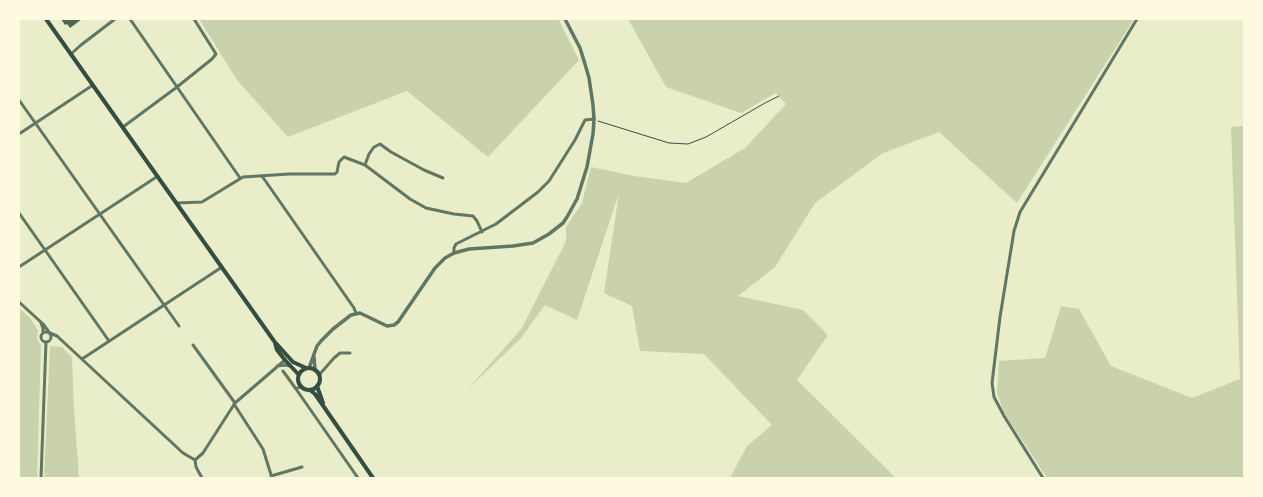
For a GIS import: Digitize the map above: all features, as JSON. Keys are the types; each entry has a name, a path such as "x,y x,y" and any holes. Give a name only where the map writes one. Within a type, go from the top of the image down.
{"main road":[{"path":"46,19 274,340 290,359 299,365 315,370 319,375 320,381 317,386 310,390"},
{"path":"274,340 277,350 299,375"},
{"path":"307,368 300,372 298,381 303,388 310,390 373,478"},
{"path":"317,386 326,411"}],"street":[{"path":"71,54 115,19"},
{"path":"130,19 240,178"},
{"path":"123,127 177,87 212,59 216,54 194,19"},
{"path":"307,368 321,341 333,329 351,315 356,313 366,315 387,326 394,325 398,322 439,262 454,253 469,249 533,243 550,234 563,223 573,209 582,185 591,149 594,119 589,78 585,64 580,48 565,19"},
{"path":"1043,478 1004,416 994,397 992,383 1000,317 1014,230 1020,212 1138,19"},
{"path":"19,134 93,85"},
{"path":"19,100 179,326"},
{"path":"454,253 456,244 496,224 544,186 575,140 585,120 594,119"},
{"path":"365,165 369,154 374,147 380,144 391,152 424,170 443,178"},
{"path":"177,203 202,202 243,177 289,174 332,175 337,172 339,162 344,157 365,165 410,199 426,208 454,214 473,216 482,232"},
{"path":"19,267 158,176"},
{"path":"262,176 356,313"},
{"path":"19,213 110,341"},
{"path":"82,359 222,267"},
{"path":"19,302 43,324 51,336 50,339"},
{"path":"39,320 43,328 42,338 43,341 46,342 41,478"},
{"path":"43,333 55,334 60,338 183,453 195,460"},
{"path":"46,342 50,339 60,338"},
{"path":"193,345 235,403 263,449 271,477 302,467"},
{"path":"315,352 315,370"},
{"path":"319,375 340,353 350,353"},
{"path":"195,460 203,453 235,403 285,360 299,365"},
{"path":"278,366 290,366"},
{"path":"283,371 358,478"},
{"path":"296,389 301,386"},
{"path":"195,460 196,467 202,478"}],"path":[{"path":"594,119 669,143 688,144 706,137 779,96"}],"green space":[{"path":"199,19 560,19 559,20 579,60 488,157 407,91 288,137 237,80"},
{"path":"628,19 1134,19 1017,203 939,132 883,153 815,203 775,267 738,296 803,310 828,335 797,380 896,478 730,478 747,446 772,425 704,354 640,351 632,306 604,293 619,193 577,320 545,305 521,338 467,390 522,328 566,241 566,227 582,203 591,167 634,176 686,183 745,148 786,104 776,93 741,113 666,87"},
{"path":"1244,126 1244,478 1047,478 1004,413 997,393 999,361 1045,358 1061,306 1079,309 1111,366 1192,398 1240,379 1231,127"},
{"path":"19,308 31,319 38,330 37,339 41,345 37,478 19,478"},
{"path":"50,346 62,347 72,357 79,478 44,478"}],"building":[{"path":"61,19 82,19 70,28 67,24 65,25"}]}
